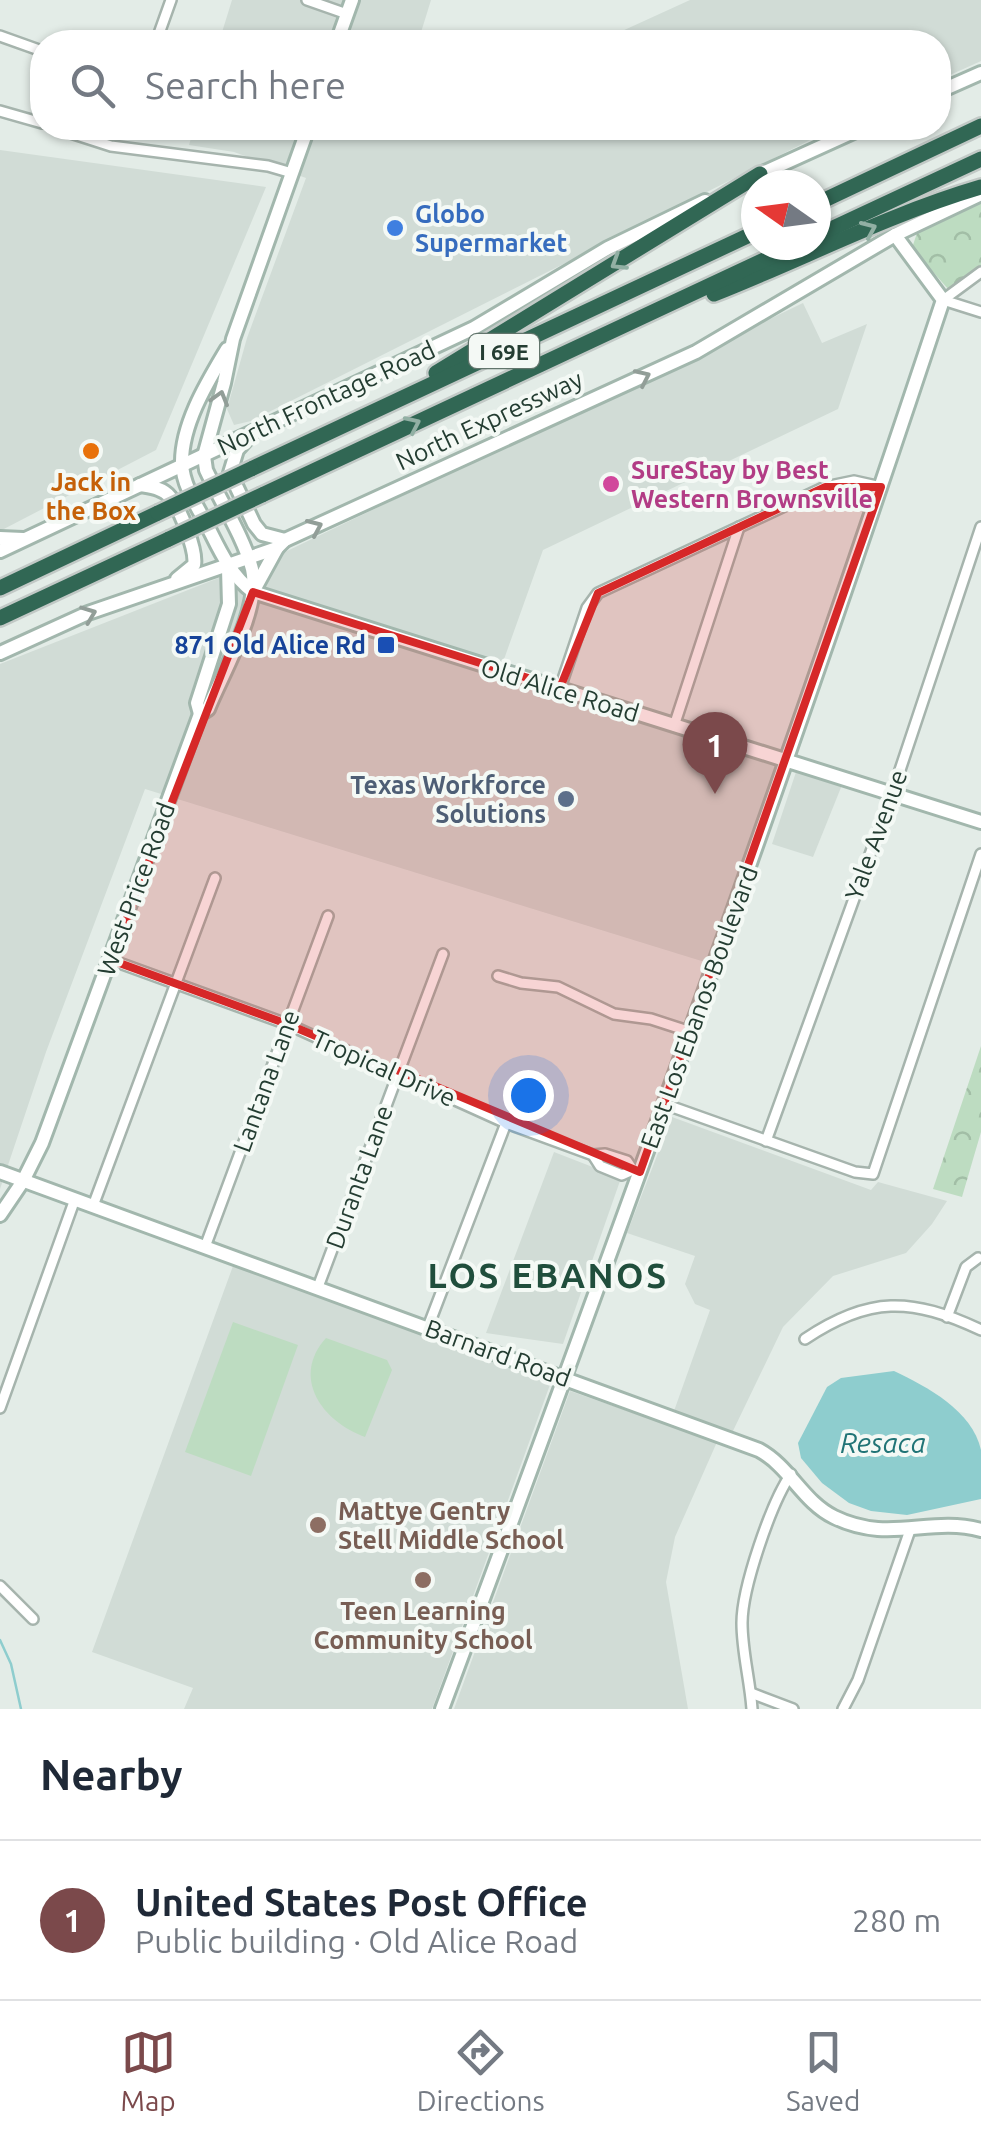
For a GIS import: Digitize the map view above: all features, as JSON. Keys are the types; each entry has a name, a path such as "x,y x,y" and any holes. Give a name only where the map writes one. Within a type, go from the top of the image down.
{"highway":[{"path":"831,197 981,126"},
{"path":"831,229 981,159"},
{"path":"356,420 741,186"},
{"path":"584,344 795,262 935,200 981,190"},
{"name":"I 69E","path":"0,588 741,239"},
{"name":"North Expressway","path":"0,618 764,260"}],"main road":[{"path":"951,86 981,73"},
{"path":"204,456 233,340 304,140"},
{"name":"North Frontage Road","path":"769,170 835,140"},
{"name":"North Frontage Road","path":"0,551 474,328 608,248 741,183"},
{"name":"North Expressway","path":"0,653 88,613 248,559 696,352 981,190"},
{"path":"896,235 942,300"},
{"name":"East Los Ebanos Boulevard","path":"442,1709 565,1378 636,1171 692,1032 942,300"},
{"path":"156,477 172,460 208,381 233,340"},
{"path":"194,415 182,465 187,486 227,567 253,592 281,544 262,534 254,524 230,474 237,450 255,430"},
{"name":"West Price Road","path":"0,1216 42,1143 200,714 208,709 249,611 253,574 206,470 204,456"},
{"path":"140,486 156,488 170,496 196,554 190,570 168,587"},
{"path":"0,538 25,540"},
{"path":"200,714 196,703 229,604 227,567"},
{"name":"Old Alice Road","path":"253,592 981,822"},
{"name":"Barnard Road","path":"0,1172 759,1450 791,1474 815,1505 838,1519 879,1530 950,1525 981,1530"}],"street":[{"path":"160,30 171,0"},
{"path":"307,0 349,7"},
{"path":"0,36 30,47"},
{"path":"0,110 30,119"},
{"path":"93,140 292,173"},
{"path":"942,300 981,272"},
{"path":"942,300 981,312"},
{"path":"560,688 587,608 598,593 835,483 881,487"},
{"path":"674,726 739,527"},
{"name":"Yale Avenue","path":"766,1141 892,794 981,527"},
{"path":"664,1104 856,1172 872,1174 981,854"},
{"path":"93,1206 215,878"},
{"name":"Lantana Lane","path":"205,1246 328,916"},
{"name":"Duranta Lane","path":"318,1288 442,954"},
{"name":"Tropical Drive","path":"111,960 287,1024 506,1122 593,1155 600,1166 622,1174 636,1171"},
{"path":"498,976 558,987 614,1014 651,1019 692,1032"},
{"path":"428,1328 506,1122"},
{"path":"0,1408 74,1199"},
{"path":"946,1317 966,1266 978,1258"},
{"path":"804,1339 839,1317 872,1306 898,1306 981,1330"},
{"path":"752,1709 742,1629 745,1598 791,1474"},
{"path":"843,1709 858,1680 910,1530"},
{"path":"0,1586 34,1618"},
{"path":"751,1693 793,1709"}],"highlighted area":[{"path":"825,487 881,487 640,1172 287,1024 111,960 253,592 560,688 598,593"}],"shaded area":[{"path":"232,0 431,0 422,30 223,30"},
{"path":"690,0 981,0 981,61 951,75 951,30 624,30"},
{"path":"190,140 810,140 750,170 741,170 741,175 251,421 234,425 227,409 247,338 306,178 234,152 189,145"},
{"path":"0,150 266,187 156,450 0,531"},
{"path":"803,303 822,343 867,324 838,409 543,550 498,676 778,765 708,963 145,789 46,1052 0,1189 0,664 287,551"},
{"path":"797,769 842,785 813,857 772,844"},
{"path":"672,1117 871,1190 878,1182 947,1201 906,1253 833,1276 783,1327 732,1433 674,1411 710,1310 695,1304 685,1284 695,1256 627,1233"},
{"path":"554,1152 621,1178 563,1344 486,1333"},
{"name":"Mattye Gentry Stell Middle School","path":"233,1266 551,1382 432,1709 184,1709 193,1688 92,1652"},
{"path":"570,1391 717,1442 675,1537 666,1582 688,1709 454,1709"}],"green space":[{"path":"981,201 981,266 949,290 912,248 918,230"},
{"path":"981,1046 981,1132 962,1197 933,1189"},
{"path":"233,1322 298,1345 251,1476 185,1452"},
{"path":"326,1338 387,1360 392,1370 365,1437 336,1421 316,1397 311,1368"}],"water":[{"name":"Resaca","path":"894,1371 934,1392 968,1423 981,1450 981,1499 907,1515 871,1511 849,1503 822,1483 801,1458 798,1443 827,1387 841,1378"}],"waterway":[{"path":"0,1640 11,1664 21,1709"}],"place":[{"name":"Globo Supermarket","path":"395,228"},
{"name":"Jack in the Box","path":"91,451"},
{"name":"SureStay by Best Western Brownsville","path":"611,484"},
{"name":"871 Old Alice Rd","path":"386,645"},
{"name":"United States Post Office","path":"715,794"},
{"name":"Texas Workforce Solutions","path":"566,799"},
{"name":"Mattye Gentry Stell Middle School","path":"318,1525"},
{"name":"Teen Learning Community School","path":"423,1580"}],"district":[{"name":"LOS EBANOS","path":"548,1275"}]}
